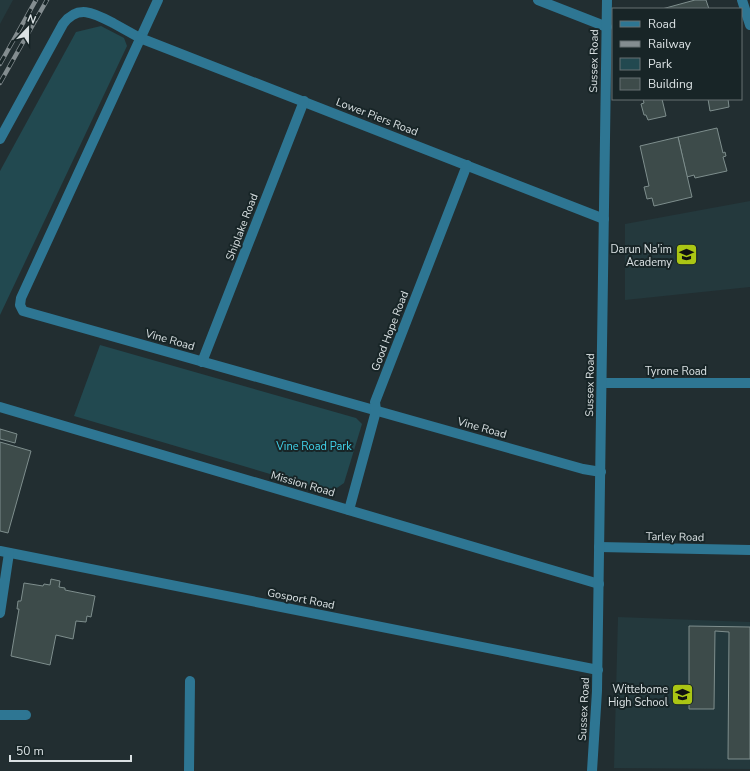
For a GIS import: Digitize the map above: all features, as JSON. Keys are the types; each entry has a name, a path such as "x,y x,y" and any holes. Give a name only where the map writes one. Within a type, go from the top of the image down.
{"street":[{"path":"140,38 158,0"},
{"path":"538,0 607,27"},
{"name":"Sussex Road","path":"592,771 598,670 607,0"},
{"path":"742,0 750,25"},
{"name":"Lower Piers Road","path":"0,139 67,18 80,12 90,12 140,38 604,219"},
{"name":"Vine Road","path":"140,38 21,298 20,305 23,311 584,469 601,472"},
{"name":"Shiplake Road","path":"202,362 304,101"},
{"name":"Good Hope Road","path":"349,510 376,411 375,402 467,165"},
{"name":"Tyrone Road","path":"602,383 750,383"},
{"name":"Mission Road","path":"0,407 599,584"},
{"name":"Tarley Road","path":"599,547 750,550"},
{"path":"0,613 4,552"},
{"name":"Gosport Road","path":"4,552 598,670"},
{"path":"189,771 190,681"},
{"path":"0,715 26,715"}],"shaded area":[{"path":"0,0 13,0 0,24"},
{"name":"Darun Na'im Academy","path":"750,201 750,287 625,300 625,224"},
{"name":"Wittebome High School","path":"618,617 750,622 750,769 614,768"}],"green space":[{"path":"101,26 124,38 127,46 0,315 0,171 76,32"},
{"name":"Vine Road Park","path":"100,345 356,418 362,424 344,483 331,492 74,416"}],"building":[{"path":"695,0 706,0 709,8 666,8"},
{"path":"643,100 662,100 666,116 648,120 646,115 644,115 641,104 644,103"},
{"path":"708,100 728,100 729,107 710,111"},
{"path":"717,128 723,153 725,152 726,156 723,157 727,171 695,178 694,175 687,177 678,137"},
{"path":"678,137 692,197 654,206 652,198 647,199 644,187 649,186 640,146"},
{"path":"0,429 17,434 15,443 0,439"},
{"path":"0,442 31,451 8,533 0,531"},
{"path":"51,579 60,581 59,587 65,588 65,590 95,596 91,617 87,616 86,622 76,621 73,639 56,635 50,665 11,656 19,609 17,609 18,601 21,601 24,583 43,586 44,584 50,585"},
{"path":"689,626 750,627 750,759 728,759 729,632 715,631 714,709 689,709"}],"railway":[{"path":"0,64 36,0"},
{"path":"0,83 47,0"}],"place":[{"name":"Darun Na'im Academy","path":"687,255"},
{"name":"Wittebome High School","path":"683,695"}]}
